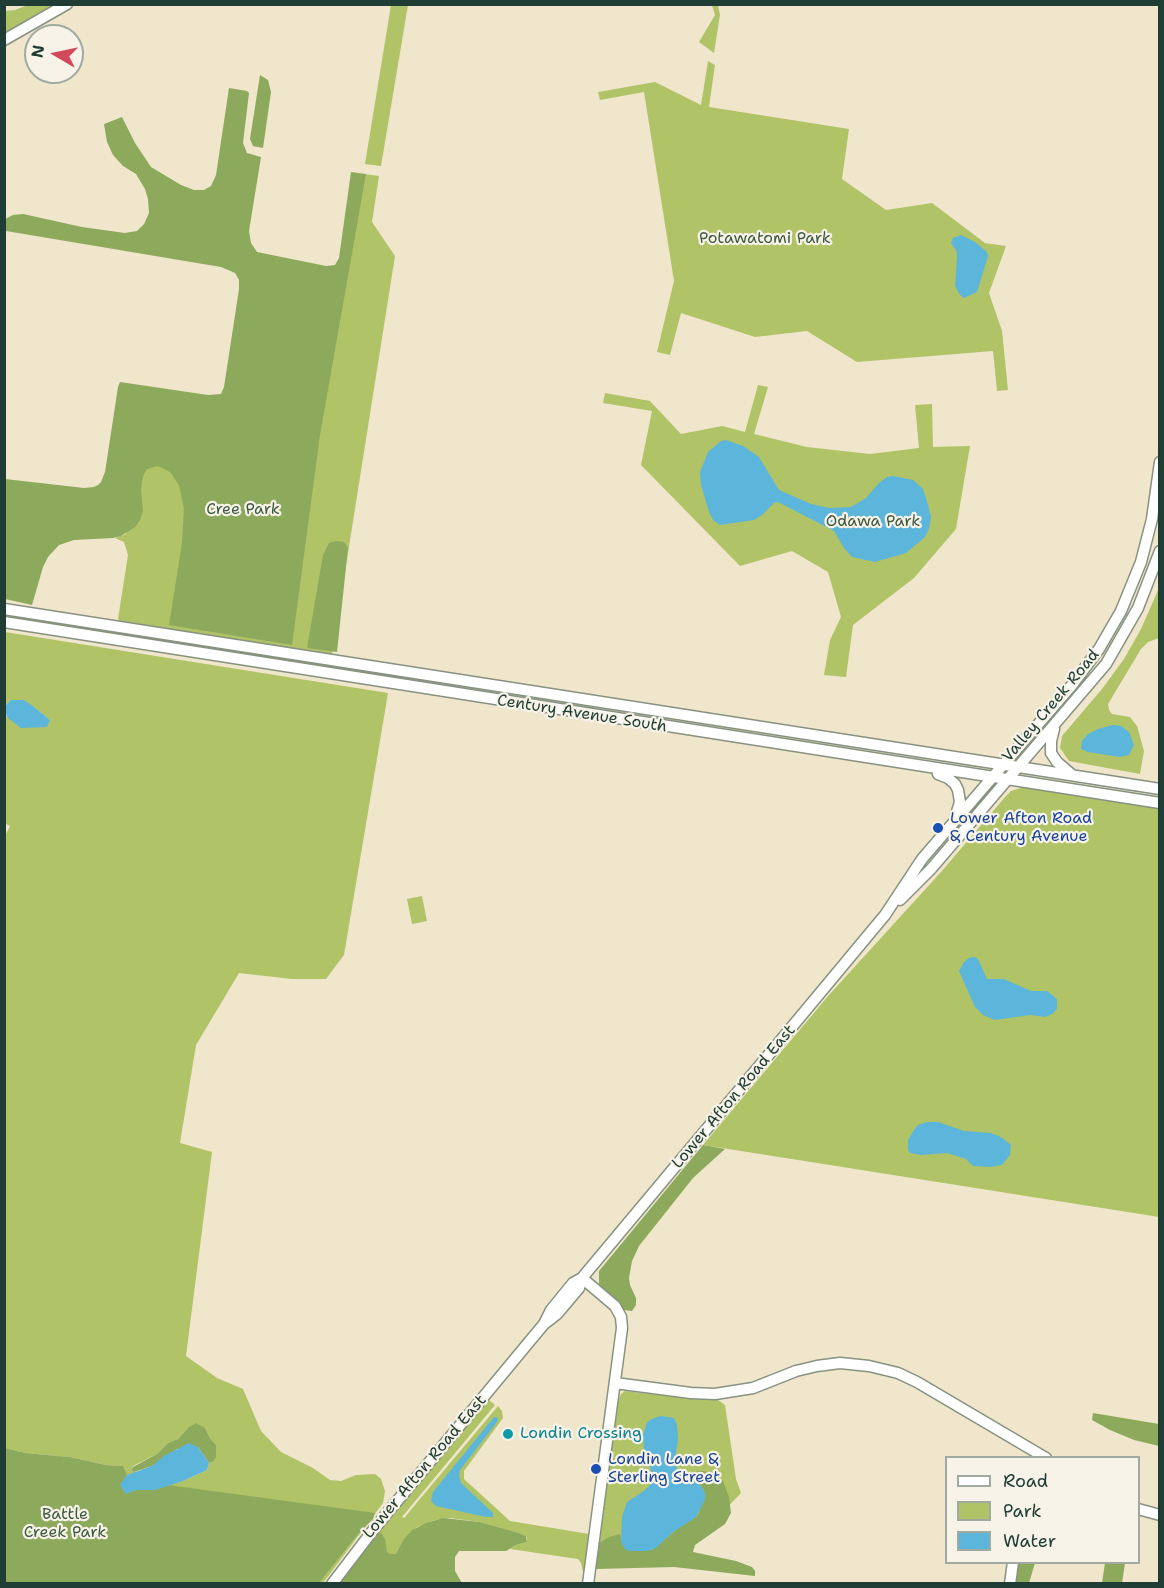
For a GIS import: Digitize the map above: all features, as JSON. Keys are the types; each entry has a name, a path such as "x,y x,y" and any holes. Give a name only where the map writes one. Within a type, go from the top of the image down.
{"main road":[{"path":"4,40 67,4"},
{"name":"Valley Creek Road","path":"991,777 1083,670 1099,649 1121,611 1145,550 1160,462"},
{"name":"Valley Creek Road","path":"1009,780 1102,670 1124,637 1145,594 1160,551"},
{"name":"Century Avenue South","path":"4,609 1160,789"},
{"name":"Century Avenue South","path":"4,622 1160,803"},
{"path":"1055,726 1051,741 1052,755 1059,765 1074,776"},
{"path":"921,767 948,778 955,784 960,802 955,820"},
{"name":"Lower Afton Road East","path":"885,915 922,859 991,777"},
{"name":"Lower Afton Road East","path":"332,1584 367,1537 544,1324 551,1310 573,1283 582,1278 885,915 931,869 1009,780"},
{"path":"582,1278 613,1304 621,1317 622,1328 588,1584"},
{"path":"615,1383 696,1394 717,1394 753,1388 796,1371 817,1366 840,1363 865,1365 912,1379 1041,1456"},
{"path":"1140,1510 1160,1515"},
{"path":"1010,1584 1013,1564"}],"green space":[{"path":"28,5 55,5 5,33 5,11"},
{"path":"391,5 408,5 381,166 365,164"},
{"path":"712,5 718,5 720,15 714,53 699,42 715,15"},
{"name":"Potawatomi Park","path":"708,61 715,65 709,107 849,129 842,179 886,210 932,203 985,243 1006,246 989,293 1002,331 1008,390 997,391 993,351 857,362 807,331 755,337 681,313 670,355 657,352 674,281 644,92 600,100 598,92 655,82 701,105"},
{"path":"260,75 268,80 271,92 263,148 253,146 250,139"},
{"name":"Cree Park","path":"229,88 249,93 243,143 247,153 261,157 249,231 251,243 257,252 326,266 335,265 339,258 351,172 366,174 320,435 292,645 169,625 182,543 184,509 179,485 170,472 158,466 147,469 143,476 141,489 143,511 135,527 113,538 74,540 59,545 48,557 43,567 32,605 5,599 5,479 84,488 98,485 105,472 120,382 208,395 221,394 224,387 239,280 235,273 221,267 6,231 5,219 23,214 82,227 125,233 137,231 144,224 149,213 145,189 136,174 123,166 113,155 107,142 104,124 122,117 151,167 181,185 194,190 204,190 211,186 216,175"},
{"name":"Cree Park","path":"364,174 379,176 372,222 395,256 332,654 337,655 336,657 117,623 120,621 118,619 128,555 124,542 115,538 126,534 121,384 224,400 348,273"},
{"name":"Odawa Park","path":"758,385 768,387 754,434 807,447 870,454 919,448 915,405 932,404 933,447 970,446 956,529 914,578 853,625 846,677 824,675 830,640 841,617 828,572 792,551 740,566 641,465 652,411 603,403 605,393 650,401 681,434 722,426 745,432"},
{"path":"344,542 348,548 337,652 307,648 323,555 329,543"},
{"path":"1159,588 1159,638 1148,642 1141,649 1108,704 1112,714 1130,717 1137,726 1144,751 1140,774 1069,761 1060,748 1062,736 1124,659 1141,629"},
{"path":"5,632 388,693 344,955 326,979 292,979 239,973 196,1045 180,1143 212,1152 186,1356 217,1378 243,1389 261,1431 281,1452 313,1468 330,1480 341,1481 356,1475 375,1474 381,1479 385,1491 383,1503 323,1583 5,1583 125,1472 122,1466 70,1457 25,1453 5,1448 4,838 10,826 4,823 4,712 8,718 50,720 24,700 11,700 5,706","holes":["188,1428 205,1428 216,1445 213,1462 209,1463 207,1470 183,1481 131,1470 133,1466 157,1454 168,1443 178,1439"]},
{"path":"1024,787 1159,808 1159,1217 703,1145 829,995 941,872 1006,796 1011,791"},
{"path":"422,896 427,921 412,924 407,899"},
{"path":"703,1145 725,1149 693,1178 639,1246 632,1261 629,1278 636,1305 632,1311 623,1310 599,1284 599,1271"},
{"path":"625,1391 718,1400 725,1405 736,1479 741,1493 675,1562 598,1551 618,1401"},
{"path":"489,1400 495,1405 402,1517 404,1518 498,1406 503,1418 464,1471 464,1479 510,1521 589,1534 584,1576 578,1559 510,1549 527,1542 527,1537 522,1534 480,1522 450,1518 435,1520 409,1533 417,1583 339,1584 372,1541"},
{"path":"1093,1413 1159,1424 1159,1446 1134,1440 1110,1430 1092,1420"},
{"path":"196,1423 205,1428 216,1445 216,1457 213,1462 209,1463 198,1447 177,1449 152,1466 134,1472 131,1470 157,1454 168,1443 178,1439"},
{"name":"Battle Creek Park","path":"5,1448 25,1453 70,1457 106,1465 123,1466 127,1475 120,1485 126,1494 136,1490 155,1490 168,1485 375,1513 373,1519 319,1583 5,1584"},
{"path":"703,1471 715,1474 723,1481 729,1497 731,1513 725,1524 695,1545 693,1552 736,1561 752,1567 755,1576 674,1567 596,1569 599,1543 609,1537 620,1534 623,1546 629,1551 652,1550 696,1517 705,1492 701,1486 681,1473"},
{"path":"443,1518 480,1522 519,1533 526,1536 527,1542 506,1551 459,1551 455,1557 455,1571 462,1583 339,1584 380,1532 385,1539 387,1552 396,1554 412,1530"},
{"path":"1018,1564 1035,1564 1029,1583 1015,1584"},
{"path":"1105,1564 1125,1564 1122,1583 1102,1583"}],"water":[{"path":"961,235 975,242 987,252 988,256 977,292 964,298 955,286 957,252 951,243 953,238"},
{"path":"726,440 743,446 759,457 779,490 811,504 829,508 851,507 866,498 887,477 913,480 923,489 931,517 929,529 925,537 906,553 875,562 852,557 834,531 780,503 775,502 754,520 720,525 713,520 709,512 701,485 700,472 708,452 721,441"},
{"path":"11,700 24,700 34,707 50,720 47,727 21,728 8,718 5,712 5,706"},
{"path":"1113,725 1121,726 1129,732 1134,745 1129,755 1120,757 1081,749 1082,741 1088,734"},
{"path":"975,957 987,979 1004,979 1031,991 1047,991 1057,999 1057,1009 1045,1017 1030,1015 995,1020 983,1015 975,1007 959,971 964,962"},
{"path":"938,1122 964,1131 991,1133 1011,1145 1010,1155 1002,1165 991,1167 973,1166 966,1159 947,1153 921,1155 910,1153 908,1140 918,1125"},
{"path":"661,1416 674,1418 678,1439 675,1460 677,1469 701,1486 705,1492 705,1500 696,1517 672,1533 656,1548 648,1551 629,1551 621,1542 622,1517 627,1502 651,1484 652,1473 644,1452 643,1435 647,1422"},
{"path":"494,1417 498,1418 497,1422 460,1470 459,1476 461,1483 493,1513 493,1517 436,1506 431,1501 433,1492"},
{"path":"189,1443 198,1447 209,1463 207,1470 155,1490 136,1490 126,1494 120,1485 127,1475 152,1466 164,1456"}],"place":[{"name":"Lower Afton Road & Century Avenue","path":"938,828"},
{"name":"Londin Crossing","path":"508,1434"},
{"name":"Londin Lane & Sterling Street","path":"596,1469"}]}
